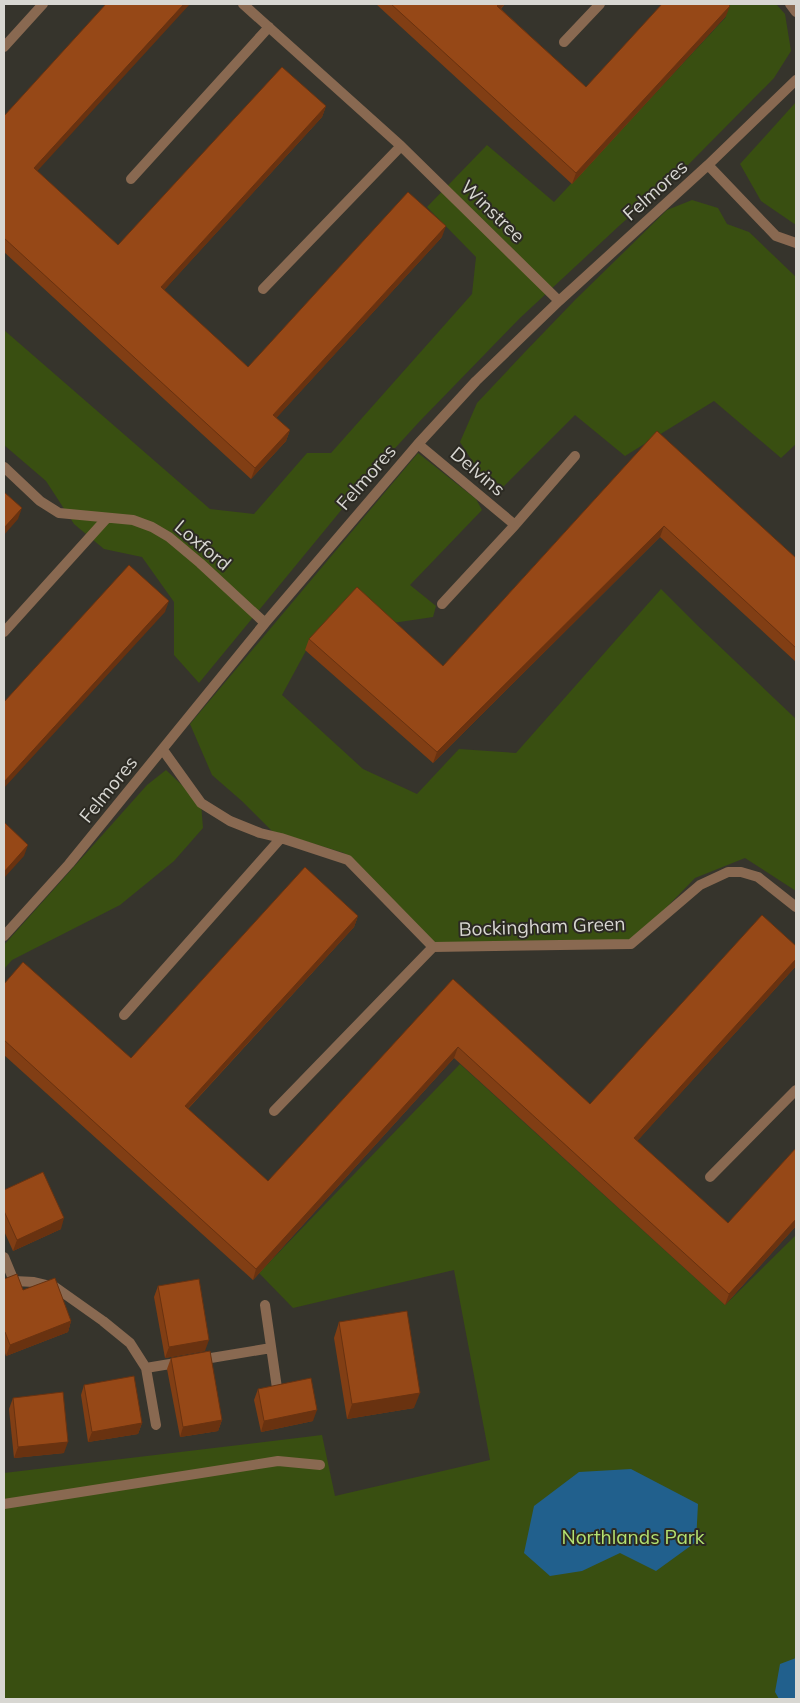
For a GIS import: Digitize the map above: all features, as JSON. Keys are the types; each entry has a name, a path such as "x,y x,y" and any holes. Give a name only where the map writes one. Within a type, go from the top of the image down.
{"street":[{"path":"4,47 43,4"},
{"name":"Winstree","path":"243,4 401,146 559,301"},
{"path":"564,42 600,4"},
{"path":"790,4 796,12"},
{"path":"131,179 269,27"},
{"name":"Felmores","path":"4,936 69,864 265,624 418,444 476,381 559,301 708,166 796,80"},
{"path":"263,289 401,146"},
{"path":"708,166 776,236 796,242"},
{"name":"Delvins","path":"418,444 515,525"},
{"path":"442,604 575,456"},
{"name":"Loxford","path":"4,467 40,501 60,513 133,520 152,527 169,537 265,624"},
{"path":"4,632 107,518"},
{"name":"Bockingham Green","path":"163,750 201,803 230,820 260,833 348,860 433,947"},
{"path":"124,1015 281,838"},
{"name":"Bockingham Green","path":"274,1111 433,947 630,944 700,885 728,872 742,872 758,877 796,908"},
{"path":"710,1177 796,1090"},
{"path":"4,1257 9,1283 34,1282 55,1287 78,1302 130,1343 146,1368 156,1425"},
{"path":"265,1306 278,1395"},
{"path":"146,1368 272,1348"},
{"path":"4,1504 278,1461 320,1465"}],"green space":[{"path":"719,4 776,4 785,14 791,51 774,78 686,167 620,225 520,318 419,422 366,480 199,683 174,655 174,602 142,557 104,549 74,524 46,481 4,445 4,330 210,509 254,514 307,453 331,453 472,294 476,257 427,207 487,145 554,202 726,17"},
{"path":"796,102 796,225 761,201 740,164"},
{"path":"692,200 718,208 727,224 749,232 796,277 796,444 781,458 714,401 625,456 575,415 503,487 478,470 460,442 477,403 575,300 667,210"},
{"path":"418,453 476,499 482,510 410,585 436,606 433,617 386,624 308,647 282,695 363,769 417,794 459,749 516,753 661,589 796,719 796,891 745,858 695,878 631,944 433,947 344,853 272,831 212,775 190,724"},
{"path":"166,770 201,803 203,828 174,861 120,905 12,960 4,969 4,945 147,785"},
{"name":"Northlands Park","path":"460,1064 725,1305 796,1235 796,1699 4,1699 4,1473 322,1435 335,1496 490,1460 454,1270 293,1308 259,1273"}],"water":[{"path":"631,1469 698,1504 696,1542 656,1571 620,1553 582,1571 550,1576 524,1553 534,1506 579,1472"},
{"path":"796,1658 796,1699 779,1699 775,1692 780,1664"}],"building":[{"path":"106,4 184,4 34,168 118,245 282,67 326,106 161,287 248,367 408,192 446,226 273,415 290,430 255,468 4,238 4,116"},
{"path":"391,4 499,4 497,6 586,87 662,4 728,4 730,6 576,173"},
{"path":"657,431 796,558 796,648 664,526 437,752 309,639 357,587 443,666"},
{"path":"4,492 22,508 4,528"},
{"path":"129,565 169,601 4,782 4,702"},
{"path":"4,822 28,845 4,872"},
{"path":"305,867 358,916 185,1106 268,1181 453,979 590,1104 762,915 796,946 796,959 634,1138 728,1223 796,1148 796,1219 729,1294 458,1047 256,1269 4,1040 4,984 23,962 131,1058"},
{"path":"43,1172 64,1218 17,1240 4,1211 4,1190"},
{"path":"17,1274 23,1290 55,1278 71,1321 10,1345 4,1333 4,1279"},
{"path":"199,1279 209,1340 169,1347 158,1286"},
{"path":"407,1311 420,1393 352,1404 339,1322"},
{"path":"210,1351 222,1420 183,1427 171,1358"},
{"path":"134,1376 142,1423 92,1432 84,1385"},
{"path":"311,1378 317,1410 264,1421 258,1389"},
{"path":"63,1392 68,1442 18,1447 13,1398"}]}
